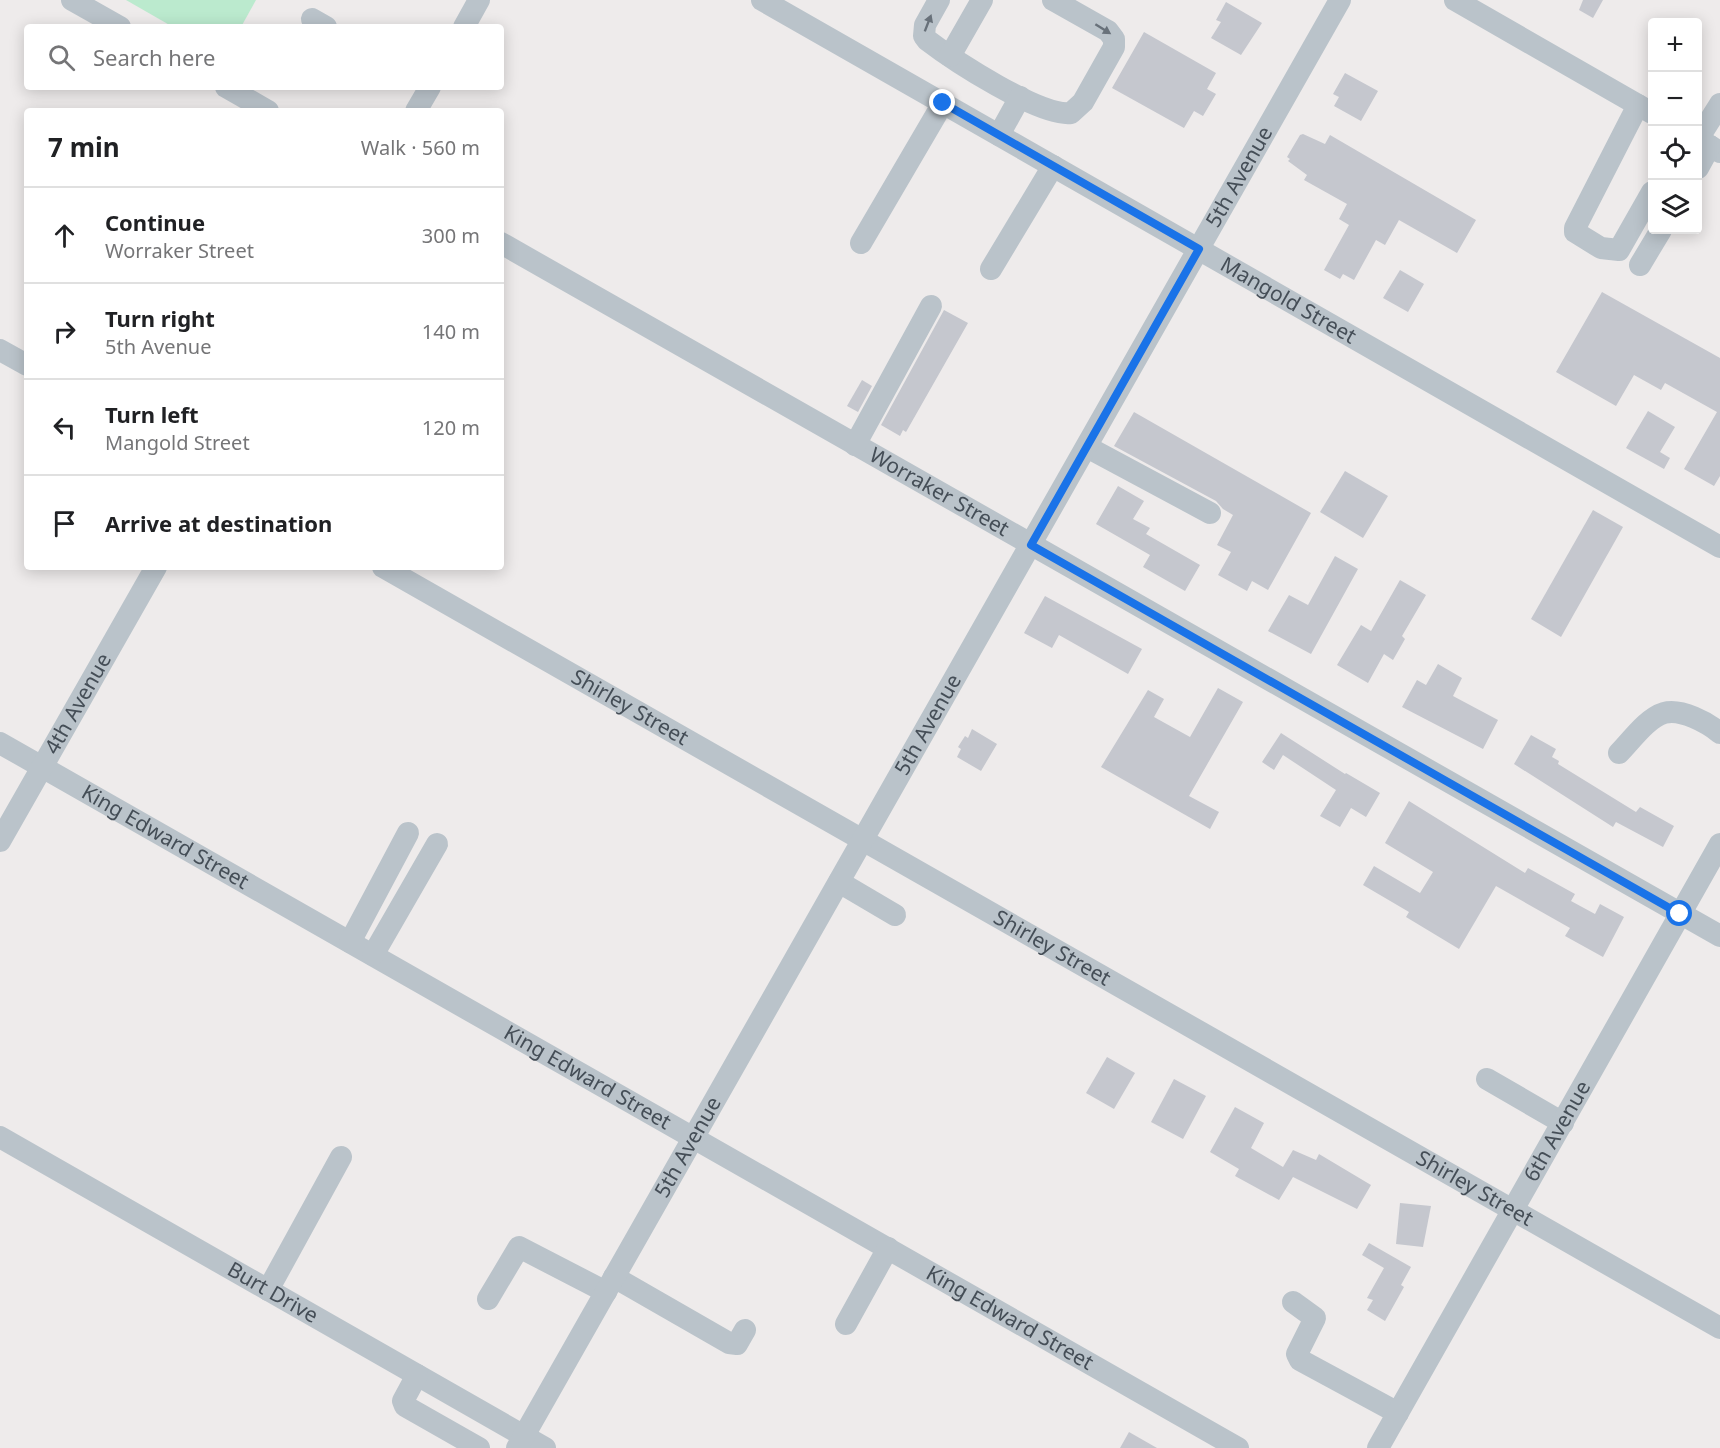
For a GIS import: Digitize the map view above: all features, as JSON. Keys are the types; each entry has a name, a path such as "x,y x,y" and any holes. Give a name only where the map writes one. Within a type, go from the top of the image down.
{"street":[{"path":"72,0 115,24"},
{"path":"466,24 479,0"},
{"name":"Mangold Street","path":"762,0 1720,547"},
{"path":"939,0 925,25 924,36 959,62 1020,97 1056,113 1071,113 1079,108 1115,43 1108,31 1053,0"},
{"path":"959,62 982,0"},
{"name":"5th Avenue","path":"521,1442 1340,0"},
{"path":"1455,0 1646,109 1575,228 1575,232 1602,248 1619,250 1648,201"},
{"path":"231,90 263,108"},
{"path":"418,108 427,90"},
{"path":"999,135 1020,97"},
{"path":"861,243 943,103"},
{"path":"1706,144 1720,104"},
{"path":"991,269 1053,166"},
{"path":"1640,265 1659,234"},
{"name":"Worraker Street","path":"504,245 1720,936"},
{"path":"855,445 931,306"},
{"path":"0,350 24,363"},
{"path":"1087,447 1210,513"},
{"name":"4th Avenue","path":"0,841 154,570"},
{"name":"Shirley Street","path":"387,570 1720,1328"},
{"path":"1619,753 1650,722 1665,712 1688,715 1720,734"},
{"name":"King Edward Street","path":"0,743 1238,1448"},
{"path":"350,942 408,834"},
{"path":"373,955 437,844"},
{"name":"6th Avenue","path":"1378,1448 1720,844"},
{"path":"839,882 895,915"},
{"path":"1487,1079 1563,1123"},
{"name":"Burt Drive","path":"0,1137 417,1375 521,1442 545,1448"},
{"path":"268,1290 341,1157"},
{"path":"488,1299 519,1247 610,1284 729,1343 737,1344 745,1330"},
{"path":"846,1324 888,1248"},
{"path":"1293,1302 1315,1318 1297,1354 1300,1360 1398,1413"},
{"path":"417,1375 403,1401 405,1406 478,1448"}],"green space":[{"path":"126,0 256,0 243,24 168,24"}],"building":[{"path":"1583,0 1603,0 1593,18 1579,10"},
{"path":"1226,2 1262,23 1241,55 1211,38 1221,22 1216,20"},
{"path":"1144,32 1216,73 1207,89 1216,94 1203,116 1194,111 1184,128 1112,88"},
{"path":"1345,73 1378,91 1361,121 1334,106 1339,97 1333,94"},
{"path":"1303,134 1325,144 1330,135 1476,220 1457,253 1399,220 1385,245 1376,240 1354,280 1343,274 1340,279 1324,270 1349,225 1339,219 1347,204 1304,180 1307,175 1288,161 1290,159 1287,157 1300,135"},
{"path":"1400,270 1424,284 1408,312 1383,298"},
{"path":"1602,292 1720,358 1720,476 1714,486 1684,469 1717,412 1665,383 1661,390 1634,375 1616,406 1556,372"},
{"path":"944,310 968,323 906,432 903,430 900,436 881,425"},
{"path":"862,380 872,386 858,412 847,406"},
{"path":"1648,411 1675,427 1660,452 1670,458 1664,469 1626,448"},
{"path":"1134,412 1311,513 1268,590 1252,581 1247,591 1218,575 1231,552 1217,545 1233,515 1216,501 1114,446"},
{"path":"1345,471 1388,496 1363,538 1320,512"},
{"path":"1118,486 1144,501 1133,519 1150,528 1146,534 1200,565 1185,591 1143,567 1150,555 1096,524"},
{"path":"1593,510 1623,527 1561,637 1531,619"},
{"path":"1335,556 1358,569 1311,654 1268,631 1289,595 1308,605"},
{"path":"1400,580 1426,595 1402,636 1405,639 1393,660 1384,654 1368,683 1337,665 1361,625 1371,631"},
{"path":"1045,596 1142,649 1128,674 1059,635 1052,648 1024,633"},
{"path":"1438,664 1462,678 1453,696 1498,720 1483,749 1402,707 1417,680 1426,685"},
{"path":"1218,688 1243,702 1189,796 1219,812 1210,829 1101,767 1148,690 1164,699 1154,717 1190,737"},
{"path":"972,729 997,744 981,771 957,757 961,749 958,747 965,736 968,738"},
{"path":"1281,733 1345,774 1380,793 1366,817 1351,808 1340,827 1320,816 1336,790 1283,755 1274,770 1262,762"},
{"path":"1531,735 1556,749 1552,757 1559,761 1558,764 1636,812 1640,807 1674,826 1663,847 1616,822 1613,827 1514,764"},
{"path":"1409,801 1525,873 1528,868 1575,894 1571,901 1595,914 1600,904 1624,917 1603,957 1565,936 1570,928 1496,886 1459,949 1406,917 1409,912 1363,885 1374,866 1420,893 1433,872 1385,843"},
{"path":"1107,1057 1135,1073 1114,1109 1086,1093"},
{"path":"1174,1079 1206,1096 1183,1139 1151,1122"},
{"path":"1235,1107 1264,1123 1251,1148 1283,1167 1293,1150 1316,1160 1319,1154 1371,1185 1357,1209 1293,1177 1279,1200 1235,1176 1239,1169 1210,1152"},
{"path":"1400,1203 1431,1206 1423,1247 1396,1244"},
{"path":"1369,1243 1411,1267 1401,1285 1404,1287 1385,1321 1367,1310 1373,1300 1367,1298 1384,1268 1362,1255"},
{"path":"1129,1432 1157,1448 1120,1448"}],"route":[{"path":"943,103 1199,249 1031,545 1680,914"}]}
